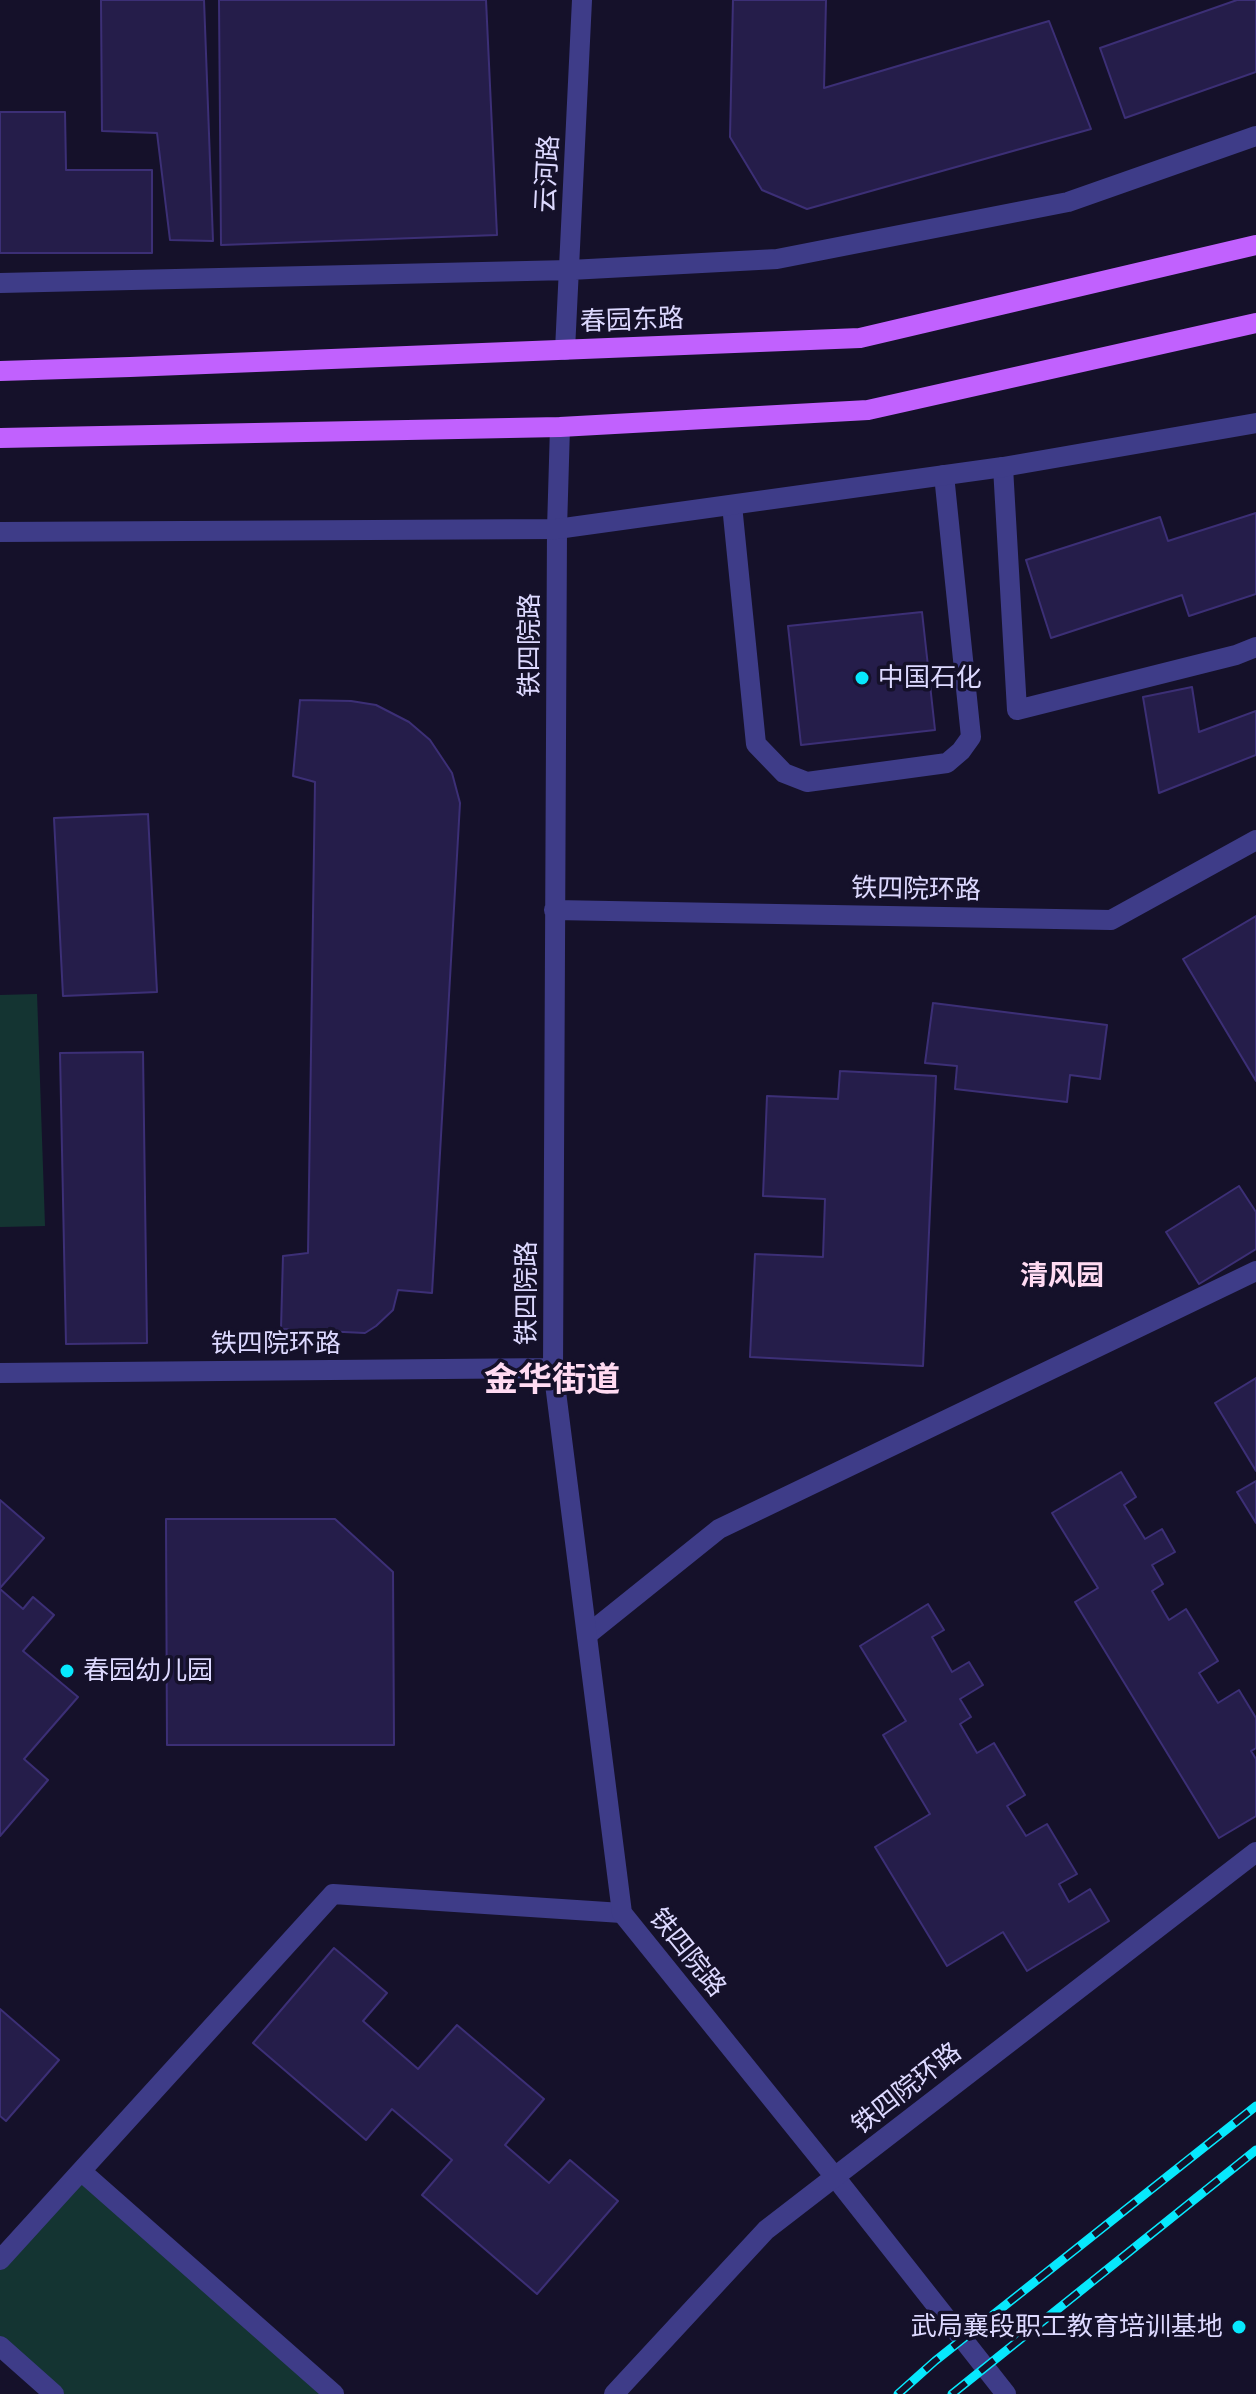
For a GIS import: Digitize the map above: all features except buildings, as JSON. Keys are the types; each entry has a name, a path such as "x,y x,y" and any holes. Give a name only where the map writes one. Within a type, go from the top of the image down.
{"main road":[{"name":"春园东路","path":"0,371 860,338 1256,245"},
{"path":"0,438 560,427 868,410 1256,323"}],"street":[{"name":"云河路","path":"565,350 582,0"},
{"path":"0,283 570,270 777,259 1068,202 1256,136"},
{"path":"0,532 557,529 1003,467 1256,423"},
{"name":"铁四院路","path":"560,427 554,910 553,1368 622,1913 1006,2394"},
{"path":"1003,467 1017,710 1236,655 1256,647"},
{"path":"732,505 756,744 784,773 807,782 947,763 971,737 944,475"},
{"name":"铁四院环路","path":"554,910 1111,920 1256,840"},
{"path":"587,1635 719,1529 1256,1271"},
{"name":"铁四院环路","path":"0,1373 553,1368"},
{"name":"铁四院环路","path":"614,2394 766,2230 1256,1852"},
{"path":"0,2260 333,1894 622,1913"},
{"path":"81,2171 334,2394"},
{"path":"0,2346 54,2394"}],"green space":[{"path":"37,994 45,1226 0,1227 0,995"},
{"path":"81,2171 334,2394 54,2394 0,2346 0,2260"}],"railway":[{"path":"898,2394 935,2361 1256,2106"},
{"path":"952,2394 1256,2150"}],"place":[{"name":"中国石化","path":"862,678"},
{"name":"春园幼儿园","path":"67,1671"},
{"name":"武局襄段职工教育培训基地","path":"1239,2327"}],"district":[{"name":"清风园","path":"1062,1277"},
{"name":"金华街道","path":"552,1381"}]}
